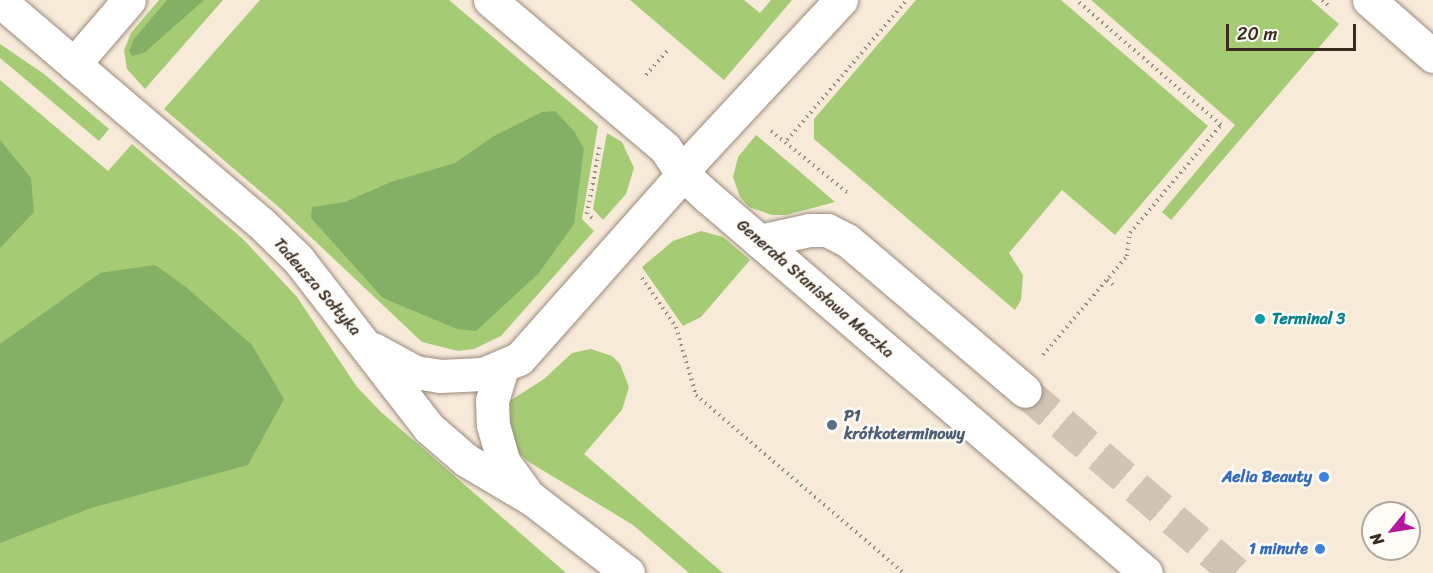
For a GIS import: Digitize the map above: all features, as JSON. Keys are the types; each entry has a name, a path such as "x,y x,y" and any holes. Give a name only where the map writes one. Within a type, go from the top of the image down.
{"street":[{"path":"74,64 129,0"},
{"name":"Generała Stanisława Maczka","path":"490,0 665,148 681,172 759,241 1146,573"},
{"path":"369,347 415,372 440,376 483,374 502,368 531,348 678,180 681,172 841,0"},
{"path":"1368,0 1433,56"},
{"name":"Tadeusza Sołtyka","path":"0,1 262,224 297,259 369,347 429,428 466,460 532,499 628,573"},
{"path":"759,241 809,230 827,231 847,240 1025,391"},
{"path":"502,368 492,400 496,443 514,479 532,499"}],"path":[{"path":"787,140 907,0"},
{"path":"1040,358 1127,256 1130,233 1221,125 1076,0"},
{"path":"646,75 669,49"},
{"path":"598,225 587,214 602,136"},
{"path":"639,274 676,327 696,395 904,573"},
{"path":"1107,280 1115,286"}],"green space":[{"path":"159,0 223,0 145,89 127,69 124,50 131,33"},
{"path":"167,0 204,0 144,53 132,56 129,51 134,39"},
{"path":"260,0 449,0 598,126 582,219 594,231 501,336 474,349 458,351 422,342 281,209 164,109"},
{"path":"630,0 744,0 760,13 771,0 792,0 724,80"},
{"path":"916,0 1061,0 1208,126 1115,235 1062,190 1009,253 1023,275 1021,300 1015,310 814,139 814,119"},
{"path":"1091,0 1311,0 1339,24 1171,220 1162,212 1235,125"},
{"path":"0,44 44,74 109,129 99,141 0,58"},
{"path":"0,80 108,171 132,144 243,239 297,297 357,387 381,412 566,573 0,573"},
{"path":"555,111 574,131 584,149 574,224 538,274 476,331 457,329 383,298 311,218 312,207 345,202 391,182 455,163 494,136 542,112"},
{"path":"607,133 622,142 634,168 626,194 603,220 593,209"},
{"path":"756,135 835,202 786,215 772,215 749,207 740,197 733,177 738,157"},
{"path":"0,140 31,178 34,212 0,248"},
{"path":"701,231 723,237 750,260 701,317 683,326 642,267 673,241"},
{"path":"155,265 186,287 252,345 284,399 248,465 91,508 0,543 0,344 100,273"},
{"path":"591,349 612,356 620,364 629,387 622,410 584,454 723,573 689,573 633,525 529,462 517,452 511,440 508,402 544,379 572,353"}],"tunnel":[{"path":"1025,391 1236,573"}],"place":[{"name":"Terminal 3","path":"1260,319"},
{"name":"P1 krótkoterminowy","path":"832,425"},
{"name":"Aelia Beauty","path":"1324,477"},
{"name":"1 minute","path":"1320,549"}]}
